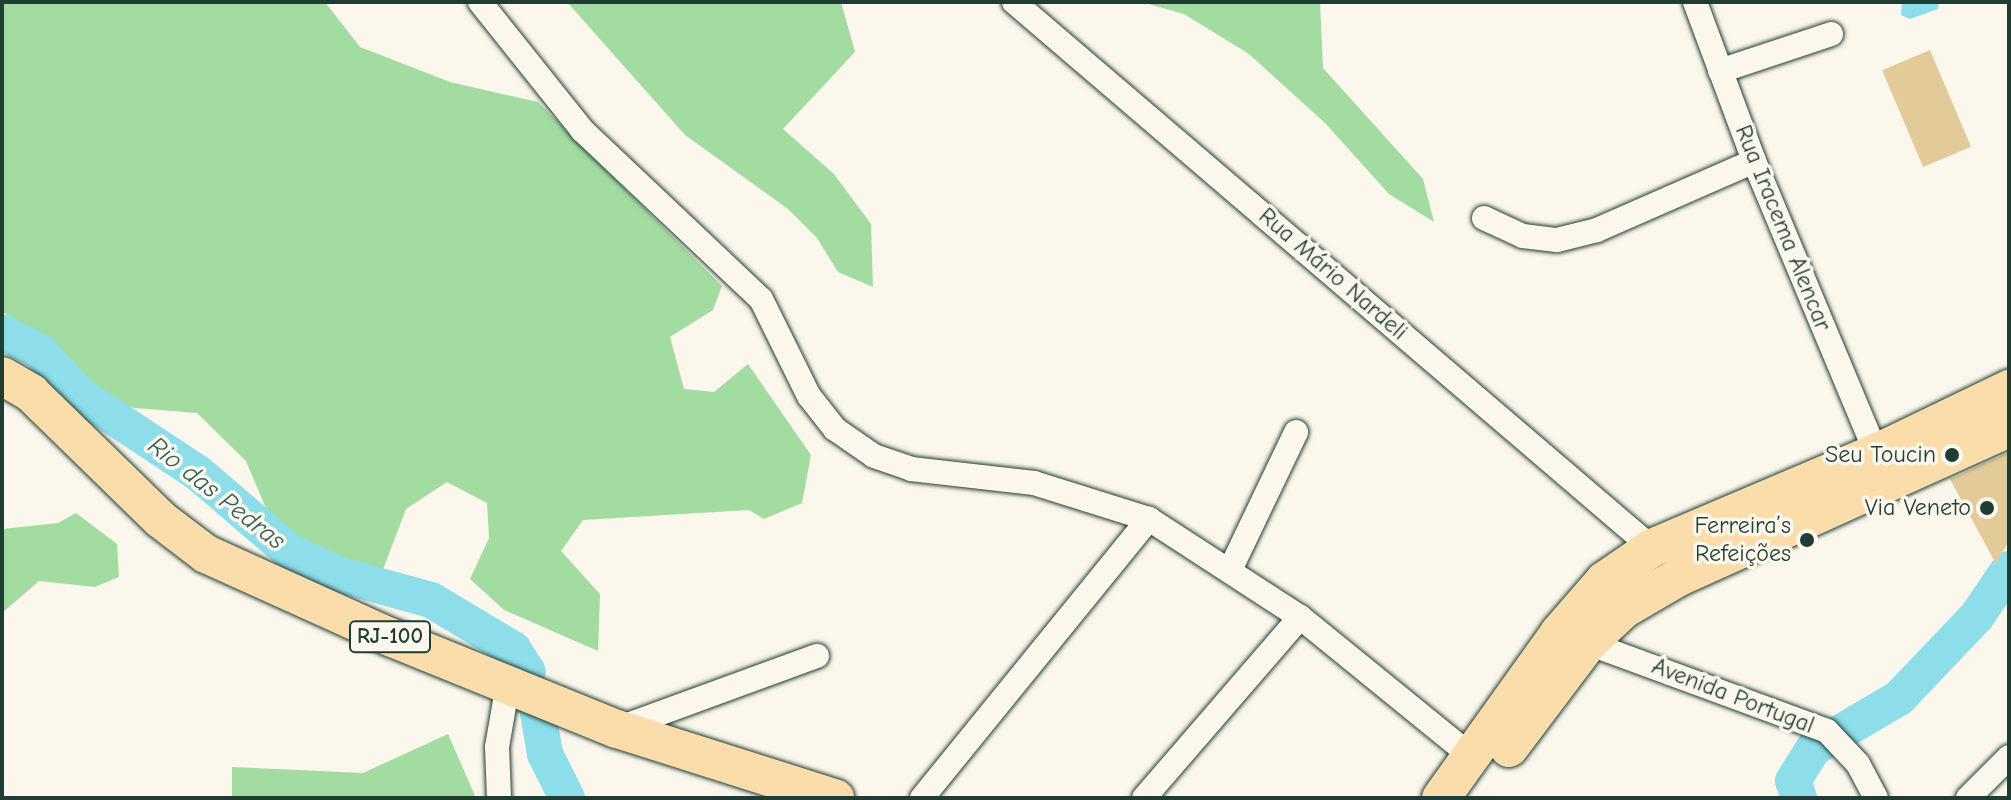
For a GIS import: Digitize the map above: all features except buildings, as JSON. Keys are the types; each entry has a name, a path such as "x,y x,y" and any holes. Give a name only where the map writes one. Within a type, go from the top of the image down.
{"main road":[{"name":"RJ-100","path":"2,376 31,393 160,519 206,554 390,637 617,729 835,798"},
{"path":"1471,798 1574,638 1604,581 1652,548 1876,453 2009,389"},
{"path":"1441,798 1574,638 1677,578 2009,428"}],"street":[{"path":"480,2 582,130 761,299 809,396 835,429 874,456 911,469 1034,483 1149,519 1300,617 1472,757"},
{"name":"Rua Mário Nardeli","path":"1014,2 1652,548"},
{"name":"Rua Iracema Alencar","path":"1695,2 1754,161 1876,453"},
{"path":"1720,71 1831,34"},
{"path":"1484,218 1523,236 1557,240 1597,230 1754,161"},
{"path":"1230,570 1296,432"},
{"path":"922,798 1149,519"},
{"path":"1144,798 1300,617"},
{"name":"Avenida Portugal","path":"1574,638 1792,714 1827,731 1858,764 1876,798"},
{"path":"617,729 817,656"},
{"path":"499,798 497,747 508,683"},
{"path":"1968,798 2009,757"}],"green space":[{"path":"2,2 325,2 360,47 450,82 538,102 722,286 713,310 670,337 684,389 714,392 748,364 811,455 802,503 764,519 749,510 583,520 561,551 600,594 598,651 504,610 470,579 489,538 487,503 447,482 406,509 382,572 323,555 270,518 246,461 197,413 123,407 2,311"},
{"path":"567,2 841,2 855,52 783,129 834,174 871,224 873,287 838,272 817,238 788,209 685,135"},
{"path":"1141,2 1320,2 1323,68 1423,179 1434,222 1389,194 1325,123 1249,54 1184,14"},
{"path":"76,513 117,544 119,577 95,587 39,581 2,613 2,529 58,523"},
{"path":"448,734 476,798 232,798 232,767 363,773"}],"water":[{"path":"1902,2 1939,2 1938,9 1910,19 1901,15"}],"waterway":[{"name":"Rio das Pedras","path":"2,332 39,351 80,395 198,473 289,551 340,575 431,600 513,649 528,672"},
{"path":"1799,798 1793,781 1814,748 1899,698 1977,616 2009,569"},
{"name":"Rio das Pedras","path":"537,707 545,754 567,798"}],"place":[{"name":"Seu Toucin","path":"1952,455"},
{"name":"Via Veneto","path":"1987,508"},
{"name":"Ferreira’s Refeições","path":"1807,540"}]}
